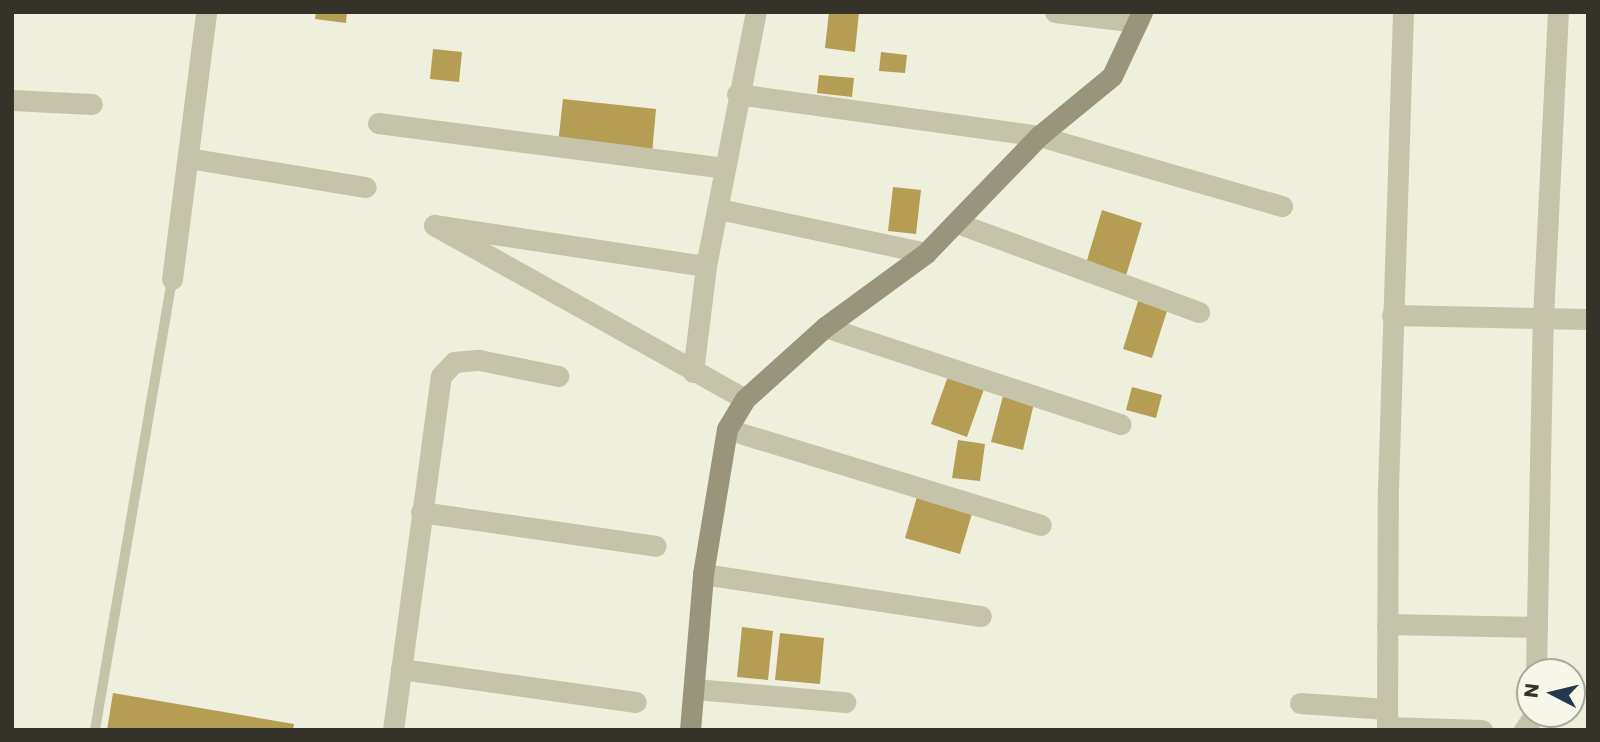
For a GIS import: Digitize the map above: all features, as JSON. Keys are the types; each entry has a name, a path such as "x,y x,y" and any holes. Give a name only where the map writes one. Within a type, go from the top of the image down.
{"street":[{"path":"172,279 206,12"},
{"path":"693,372 706,266 719,208 737,94 756,12"},
{"path":"691,730 703,574 727,429 745,399 825,327 926,253 1039,136 1112,76 1139,17 1055,12"},
{"path":"1387,722 1392,315 1403,12"},
{"path":"1536,658 1543,317 1558,12"},
{"path":"737,94 1039,136 1282,206"},
{"path":"12,100 92,104"},
{"path":"378,123 724,168"},
{"path":"188,158 366,187"},
{"path":"719,208 926,253"},
{"path":"957,223 1199,312"},
{"path":"706,266 434,225 745,399"},
{"path":"1392,315 1588,319"},
{"path":"825,327 1120,424"},
{"path":"393,730 441,376 454,362 479,360 558,376"},
{"path":"727,429 1041,525"},
{"path":"421,512 656,546"},
{"path":"703,574 981,616"},
{"path":"1387,624 1537,627"},
{"path":"401,669 636,702"},
{"path":"695,689 845,702"},
{"path":"1300,703 1387,722 1482,730"}],"lane":[{"path":"95,730 172,279"}],"building":[{"path":"316,12 347,12 346,23 315,19"},
{"path":"829,12 859,12 855,52 825,48"},
{"path":"433,49 462,52 459,82 430,79"},
{"path":"881,52 907,55 905,73 879,71"},
{"path":"819,75 854,78 852,97 817,93"},
{"path":"563,99 656,109 652,154 558,144"},
{"path":"893,187 921,190 916,234 888,231"},
{"path":"1102,210 1142,223 1125,279 1085,267"},
{"path":"1139,298 1168,308 1152,358 1123,349"},
{"path":"948,376 984,389 967,437 931,424"},
{"path":"1132,387 1162,395 1156,418 1126,410"},
{"path":"1003,396 1034,403 1023,450 991,442"},
{"path":"958,440 985,444 980,481 952,478"},
{"path":"919,490 974,507 960,554 905,538"},
{"path":"742,627 773,631 768,680 737,677"},
{"path":"780,633 824,638 820,684 775,680"},
{"path":"113,693 294,724 293,730 107,730"}]}
